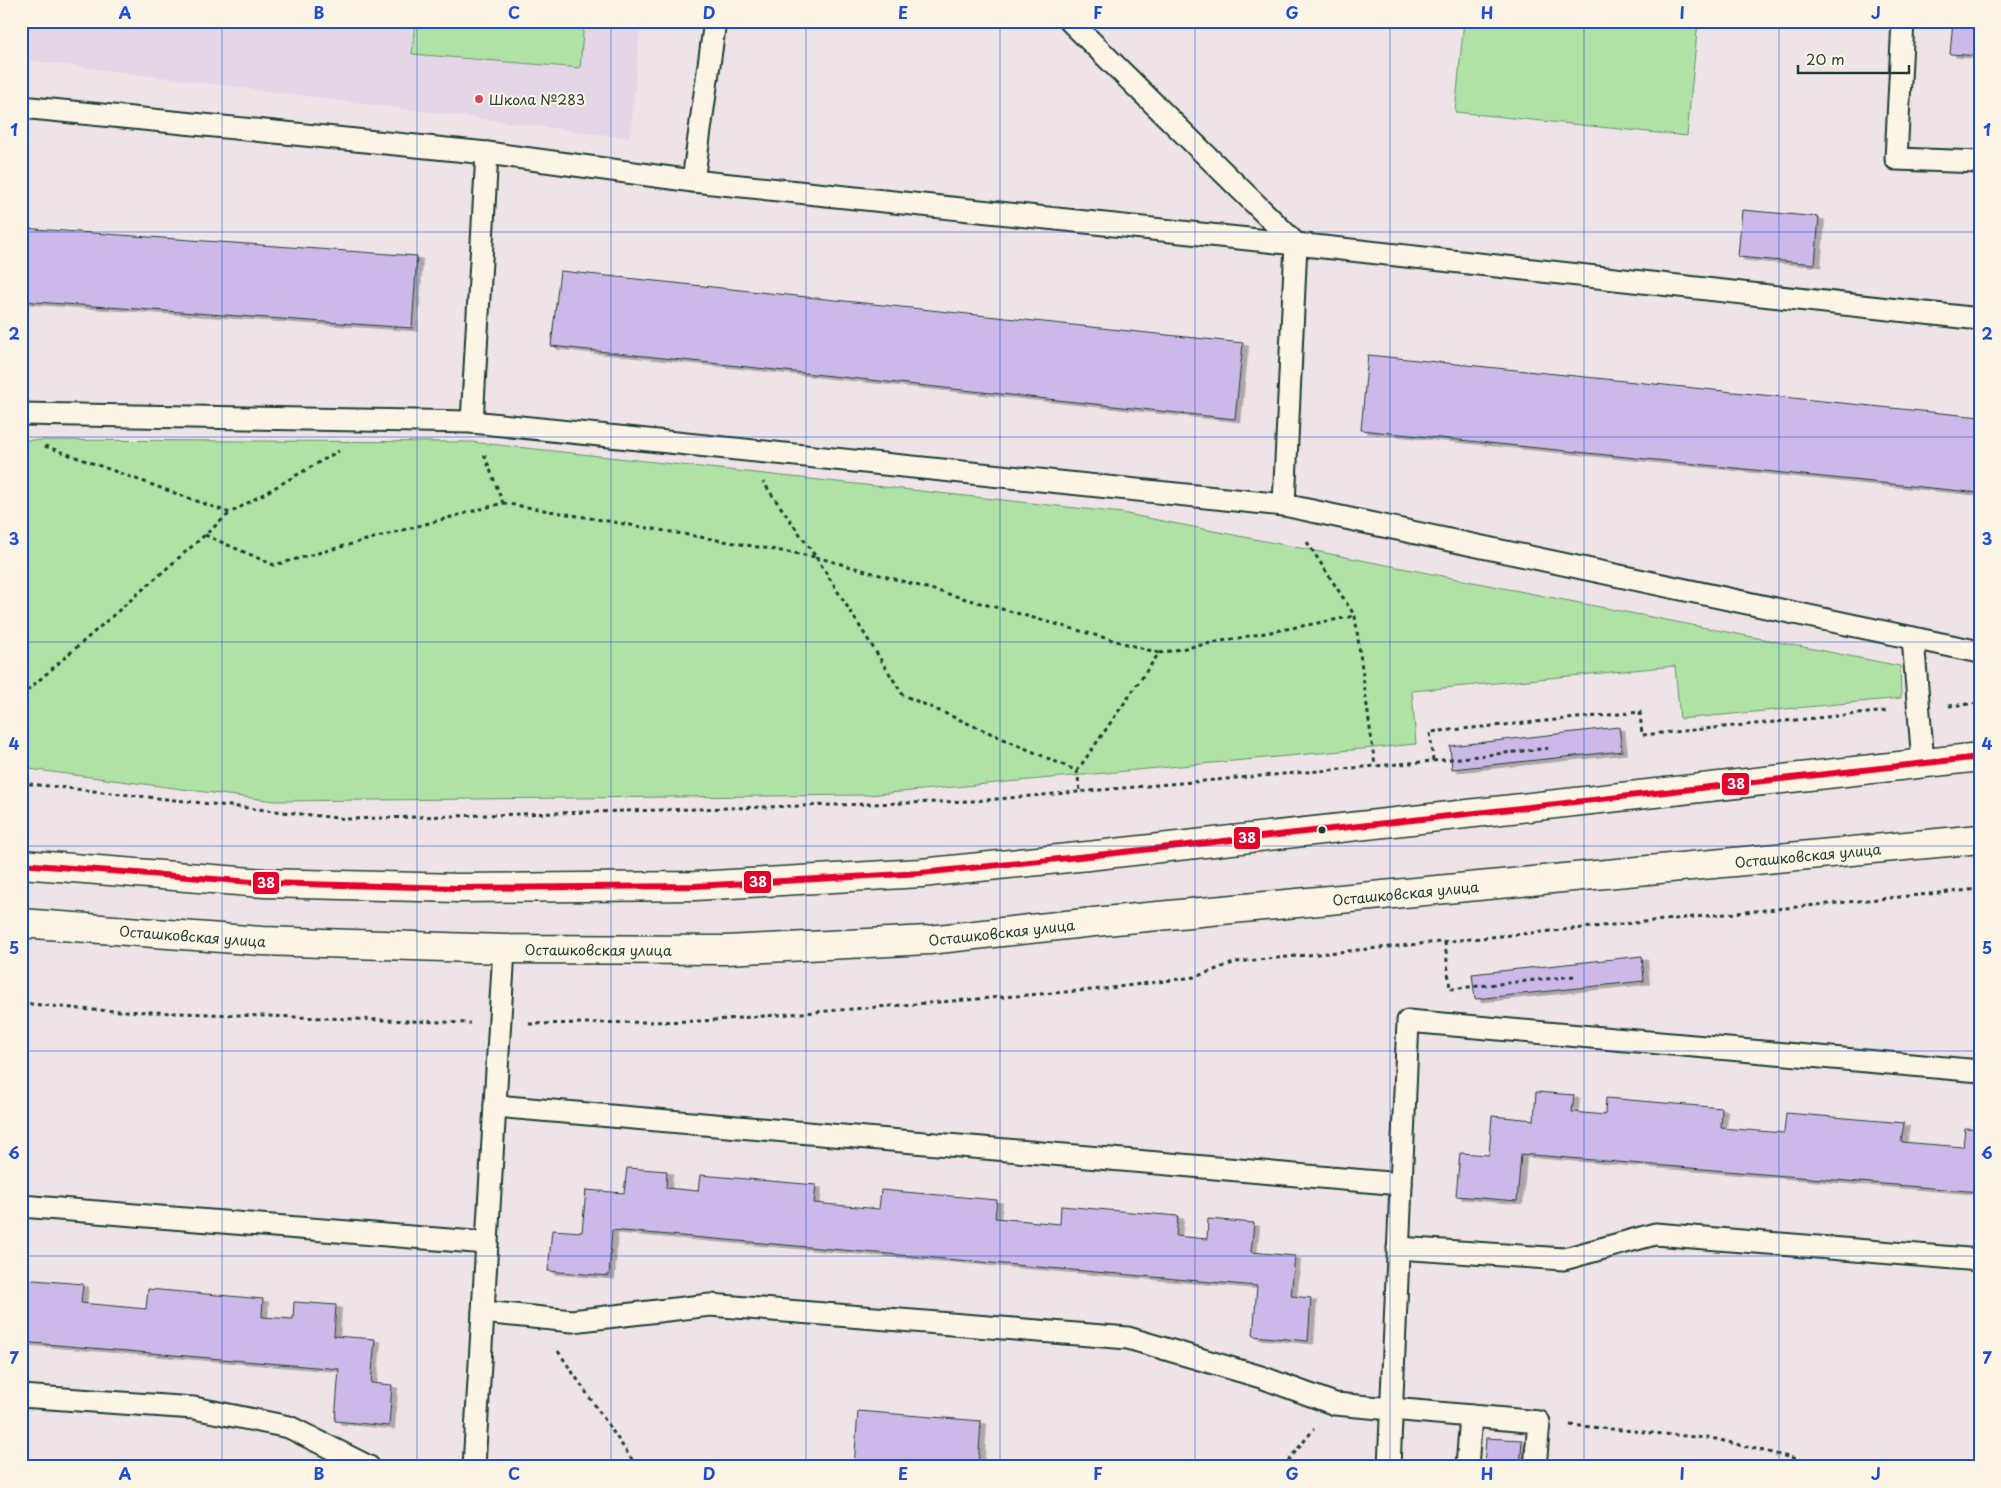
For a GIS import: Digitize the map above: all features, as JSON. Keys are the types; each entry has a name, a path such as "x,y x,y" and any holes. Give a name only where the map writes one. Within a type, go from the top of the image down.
{"main road":[{"path":"21,864 264,883 459,888 695,886 921,872 1078,857 1980,758"},
{"name":"Осташковская улица","path":"21,923 262,941 504,949 726,950 929,940 1094,922 1980,839"}],"lane":[{"path":"693,182 715,21"},
{"path":"1070,21 1296,244 1284,505"},
{"path":"1903,21 1896,159 1980,162"},
{"path":"21,107 487,153 693,182 1296,244 1980,319"},
{"path":"472,422 487,153"},
{"path":"21,414 472,422 1284,505 1980,652"},
{"path":"1913,638 1922,763"},
{"path":"474,1467 504,949"},
{"path":"1389,1467 1408,1021 1980,1071"},
{"path":"495,1106 1401,1184"},
{"path":"21,1206 488,1243"},
{"path":"1398,1248 1564,1259 1655,1234 1980,1260"},
{"path":"483,1312 572,1321 710,1305 1128,1338 1261,1377 1335,1404 1539,1422 1536,1467"},
{"path":"21,1396 194,1408 290,1427 369,1467"},
{"path":"1467,1467 1471,1416"}],"path":[{"path":"472,422 502,503"},
{"path":"39,444 230,512"},
{"path":"21,696 230,512 340,450"},
{"path":"740,450 816,556 903,695 1076,771"},
{"path":"205,535 274,565 502,503 816,556 1159,653 1355,616"},
{"path":"1284,505 1355,616 1375,766"},
{"path":"1080,791 1076,771 1159,653"},
{"path":"1432,761 1430,732 1640,712 1642,735 1918,709"},
{"path":"21,784 347,819 974,801 1432,761 1550,748"},
{"path":"21,1003 92,1010 500,1024 702,1021 1102,989 1195,977 1236,962 1980,889"},
{"path":"1446,942 1450,989 1574,976"},
{"path":"535,1317 636,1467"},
{"path":"1283,1467 1335,1404"},
{"path":"1539,1422 1716,1440 1812,1464 1845,1467"}],"shaded area":[{"name":"Школа №283","path":"21,21 641,21 630,138 21,59"}],"green space":[{"path":"415,21 584,21 580,68 412,54"},
{"path":"1464,21 1698,21 1687,136 1455,112"},
{"path":"21,440 471,442 1122,513 1900,666 1901,698 1680,719 1675,666 1412,691 1416,744 868,795 274,801 21,768"}],"building":[{"path":"1953,21 1980,21 1980,56 1950,54"},
{"path":"1742,210 1819,217 1815,264 1738,257"},
{"path":"21,228 417,256 412,328 21,301"},
{"path":"560,271 1243,343 1235,419 551,346"},
{"path":"1368,355 1980,417 1980,493 1361,430"},
{"path":"1619,727 1622,751 1452,769 1450,746"},
{"path":"1642,956 1644,981 1475,999 1472,974"},
{"path":"1536,1092 1574,1095 1572,1112 1605,1115 1606,1098 1722,1108 1721,1128 1784,1133 1786,1113 1904,1123 1901,1142 1963,1147 1965,1128 1980,1129 1980,1192 1521,1154 1517,1201 1456,1196 1460,1153 1489,1155 1492,1116 1534,1120"},
{"path":"627,1168 667,1171 666,1188 698,1191 700,1175 816,1185 814,1203 879,1209 881,1190 997,1200 995,1218 1060,1224 1061,1206 1178,1216 1176,1236 1207,1239 1208,1219 1254,1223 1251,1252 1295,1256 1291,1296 1311,1298 1308,1341 1253,1336 1257,1286 612,1230 609,1276 548,1271 552,1230 582,1232 586,1190 624,1193"},
{"path":"21,1279 83,1284 81,1303 146,1309 148,1289 263,1299 262,1317 293,1319 294,1302 336,1305 334,1336 375,1339 371,1383 392,1385 389,1426 335,1421 339,1369 21,1342"},
{"path":"858,1411 981,1421 978,1467 854,1467"},
{"path":"1486,1438 1522,1440 1520,1467 1484,1467"}],"transit line":[{"name":"38","path":"21,864 264,883 459,888 695,886 921,873 1980,757"}],"place":[{"name":"Школа №283","path":"479,99"}]}
